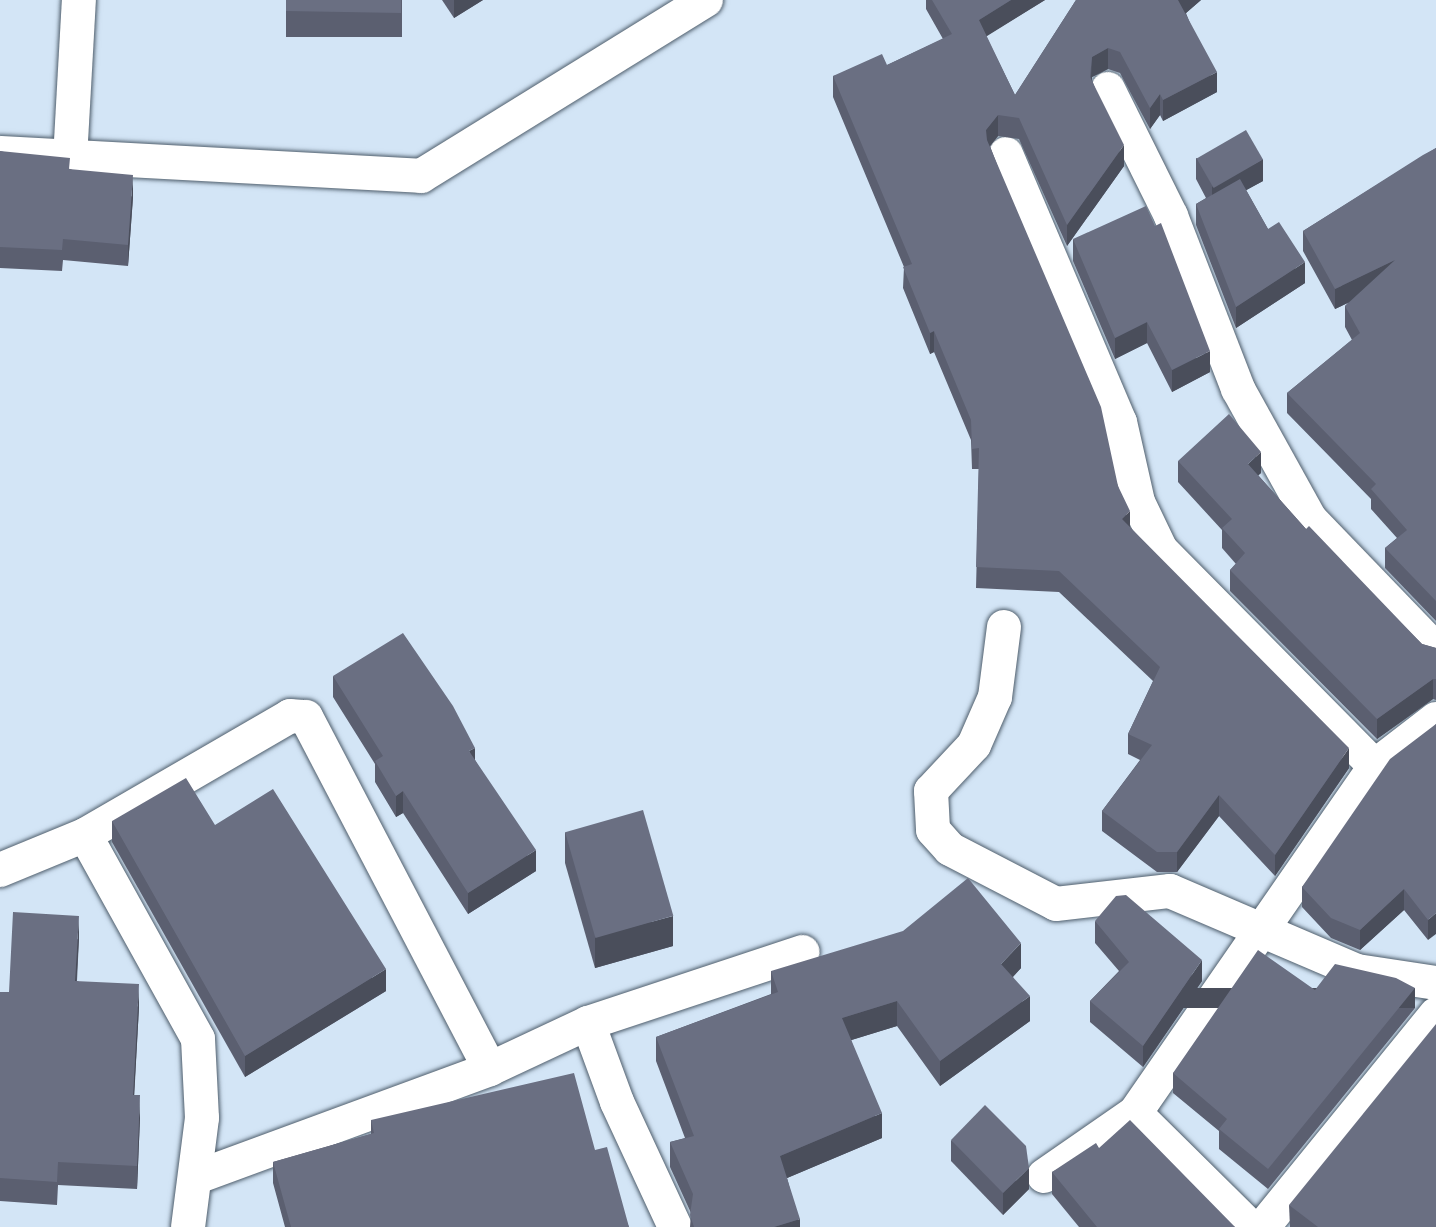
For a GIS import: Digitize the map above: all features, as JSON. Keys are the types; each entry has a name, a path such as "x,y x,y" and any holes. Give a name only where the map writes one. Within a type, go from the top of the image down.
{"street":[{"path":"70,159 79,0"},
{"path":"0,153 421,176 706,0"},
{"path":"1108,89 1171,216 1238,389 1299,500 1320,530 1436,650"},
{"path":"1006,154 1120,422 1138,502 1161,550 1375,766"},
{"path":"1004,627 995,697 974,745 931,791 933,830 950,849 1056,904 1170,891 1357,971 1436,983"},
{"path":"0,870 85,835 290,716 300,715 312,723 490,1069"},
{"path":"1044,1176 1135,1113 1265,930 1375,766 1436,719"},
{"path":"85,835 198,1039 202,1118 197,1177 188,1227"},
{"path":"197,1177 490,1069 588,1023 803,952"},
{"path":"1263,1227 1436,1014"},
{"path":"588,1023 617,1102 675,1227"},
{"path":"1135,1113 1250,1227"}],"building":[{"path":"286,0 401,0 401,13 286,11"},
{"path":"932,0 1011,0 979,20 1015,95 1076,0 1178,0 1217,72 1163,100 1160,94 1150,108 1120,52 1108,48 1092,57 1090,77 1124,145 1067,225 1019,118 998,115 986,130 987,140 1101,407 1118,486 1130,511 1122,519 1349,748 1275,855 1219,795 1177,852 1157,852 1102,811 1152,745 1128,734 1160,667 1059,571 976,567 979,448 972,449 971,420 903,267 912,264 833,76 882,54 887,65 952,34"},
{"path":"1246,130 1263,159 1214,188 1197,158"},
{"path":"1436,148 1436,601 1385,548 1407,530 1371,489 1376,484 1287,393 1360,333 1345,306 1395,260 1335,289 1303,231"},
{"path":"0,151 70,158 69,169 133,175 128,245 63,239 62,250 0,247"},
{"path":"1240,179 1268,229 1279,222 1305,262 1236,307 1196,204"},
{"path":"1146,206 1155,226 1161,223 1210,351 1172,370 1147,322 1115,338 1073,239"},
{"path":"1229,414 1261,452 1248,464 1306,529 1309,526 1422,644 1436,648 1436,679 1377,719 1230,570 1245,553 1222,528 1232,519 1178,461"},
{"path":"403,633 453,706 475,748 469,751 536,850 468,893 403,791 396,796 375,761 383,756 333,676"},
{"path":"1436,724 1436,913 1428,920 1404,889 1360,930 1331,918 1302,887 1390,759"},
{"path":"186,778 215,825 273,789 386,969 245,1056 112,821"},
{"path":"643,810 673,916 595,938 565,832"},
{"path":"968,878 1021,943 1001,964 1030,996 940,1061 897,1001 842,1018 882,1113 780,1156 800,1219 774,1227 694,1227 690,1215 693,1194 670,1142 694,1136 656,1037 778,992 771,971 903,931"},
{"path":"1126,895 1202,960 1143,1046 1090,1001 1129,962 1095,921 1116,896"},
{"path":"13,912 79,916 75,981 139,984 133,1095 140,1095 137,1166 58,1162 57,1182 0,1178 0,992 9,992"},
{"path":"1258,950 1315,990 1335,964 1396,978 1415,988 1268,1169 1219,1129 1227,1119 1173,1073"},
{"path":"1436,1024 1436,1227 1318,1227 1289,1205"},
{"path":"574,1073 595,1150 607,1147 629,1227 291,1227 273,1162 374,1133 371,1120"},
{"path":"985,1105 1026,1146 1029,1168 1003,1193 951,1140"},
{"path":"1130,1120 1235,1227 1097,1227 1052,1172 1096,1143 1099,1148"}]}
